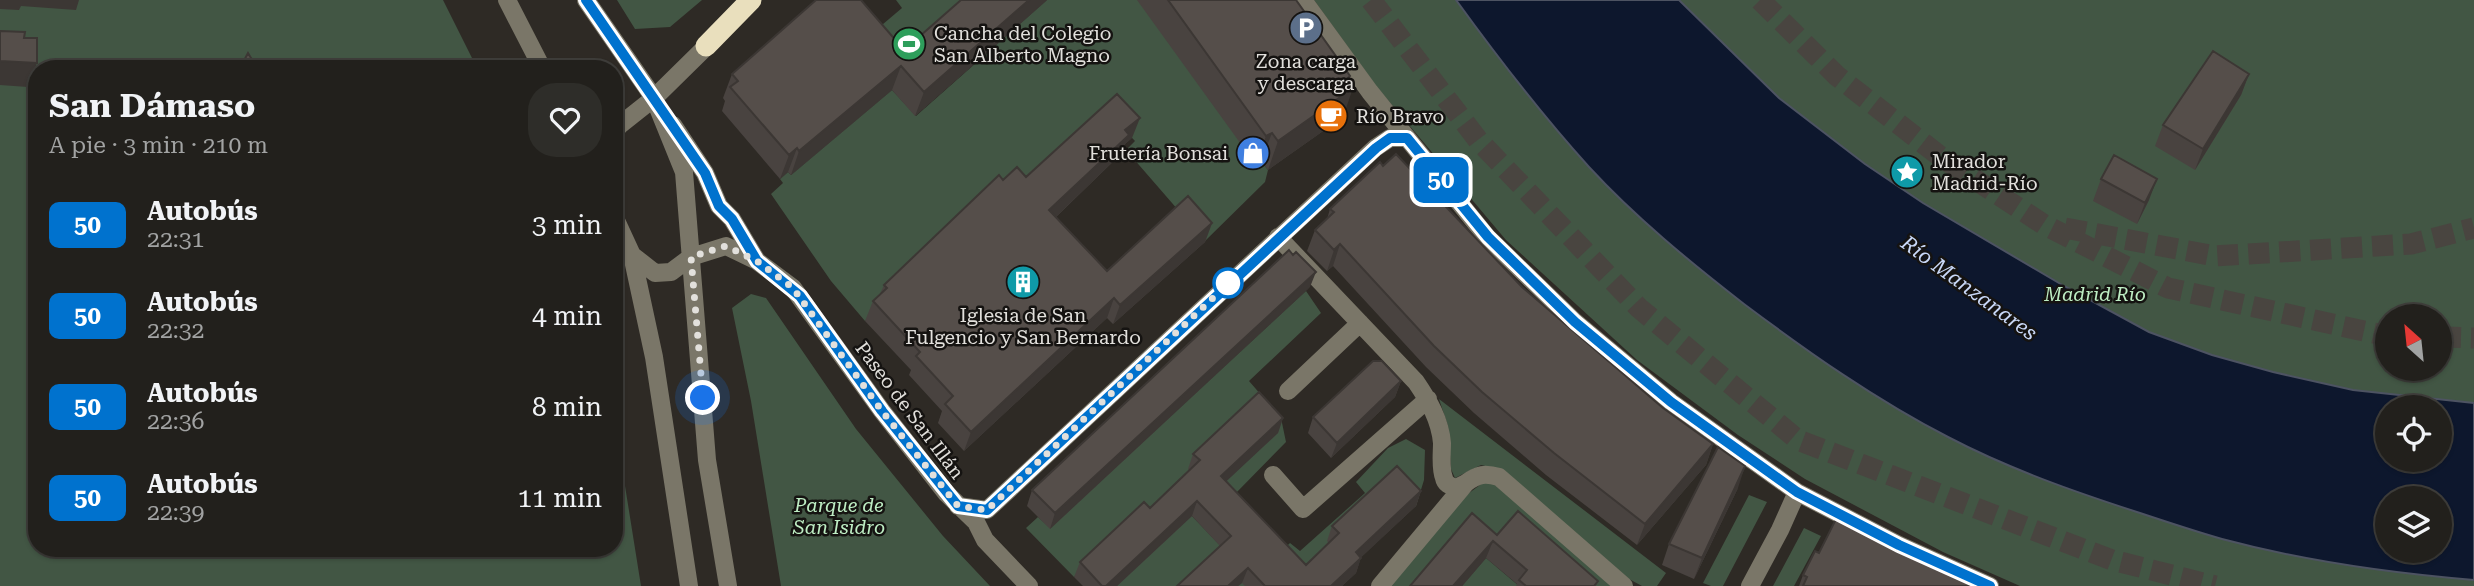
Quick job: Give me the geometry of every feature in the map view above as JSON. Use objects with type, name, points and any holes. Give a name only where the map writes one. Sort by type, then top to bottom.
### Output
[{"type":"highway","points":[[706,46],[751,0]]},
{"type":"street","points":[[508,0],[538,60]]},
{"type":"street","points":[[586,0],[654,98],[684,172],[707,460],[728,586]]},
{"type":"street","points":[[623,123],[654,98],[706,46],[759,0]]},
{"type":"street","points":[[1303,0],[1407,138],[1488,237],[1575,322],[1671,402],[1797,492],[1899,545],[1990,586]]},
{"type":"street","name":"Paseo de San Illán","points":[[654,98],[705,173],[719,206],[732,219],[757,261]]},
{"type":"street","points":[[985,540],[983,523],[987,510],[1376,148],[1390,138],[1407,138]]},
{"type":"street","points":[[623,236],[632,255],[654,357],[689,586]]},
{"type":"street","points":[[1278,237],[1303,260],[1416,382],[1428,399],[1438,421],[1444,478],[1449,486],[1456,488],[1487,473],[1499,477],[1624,586]]},
{"type":"street","name":"Paseo de San Illán","points":[[632,255],[655,273],[671,272],[691,257],[726,246],[757,261],[800,296],[882,411],[958,506],[976,522],[985,540],[1029,586]]},
{"type":"street","points":[[1288,391],[1360,323]]},
{"type":"street","points":[[1273,475],[1303,509],[1428,399]]},
{"type":"street","points":[[1380,586],[1466,483]]},
{"type":"street","points":[[1750,586],[1797,492]]},
{"type":"street","points":[[958,506],[987,510]]},
{"type":"green space","points":[[0,0],[443,0],[473,60],[28,60],[28,557],[623,557],[623,473],[641,586],[0,586]]},
{"type":"green space","points":[[617,0],[702,0],[670,27],[635,29]]},
{"type":"green space","name":"Cancha del Colegio San Alberto Magno","points":[[896,0],[980,0],[906,65],[876,30],[902,8]]},
{"type":"green space","points":[[1047,0],[1138,0],[1268,170],[1265,182],[1205,241],[1126,150],[1135,141],[1109,114],[865,321],[831,281],[771,194],[783,183],[780,179],[788,172],[791,175],[892,90],[916,116]]},
{"type":"green space","name":"Madrid Río","points":[[1314,0],[2474,0],[2474,586],[2020,586],[1943,552],[1805,479],[1738,435],[1637,360],[1506,240],[1376,86]]},
{"type":"green space","points":[[1306,291],[1321,313],[1249,381],[1281,418],[1286,442],[1236,493],[1188,470],[1212,494],[1191,515],[1252,579],[1290,543],[1300,551],[1365,493],[1356,482],[1388,448],[1406,439],[1425,450],[1424,480],[1416,506],[1334,549],[1294,586],[1117,586],[1138,517],[1074,577],[1026,528],[1038,517],[1050,528]]},
{"type":"green space","name":"Parque de San Isidro","points":[[751,294],[766,298],[856,429],[943,536],[990,586],[781,586],[751,401],[732,308]]},
{"type":"green space","points":[[1439,399],[1666,573],[1657,586],[1642,586],[1629,579],[1503,470],[1481,465],[1455,478],[1451,469],[1448,426]]},
{"type":"green space","points":[[1484,482],[1496,484],[1612,586],[1578,586],[1512,529],[1417,586],[1389,586],[1461,499]]},
{"type":"green space","points":[[1749,495],[1767,502],[1723,586],[1703,583]]},
{"type":"green space","points":[[1804,528],[1821,536],[1794,586],[1773,586]]},
{"type":"green space","points":[[1486,558],[1519,586],[1462,586]]},
{"type":"water","name":"Río Manzanares","points":[[1456,0],[1679,0],[1779,98],[1865,164],[1923,203],[2064,286],[2149,332],[2212,355],[2353,390],[2400,395],[2375,395],[2375,472],[2452,472],[2452,401],[2474,403],[2474,580],[2347,565],[2222,539],[2042,479],[1971,449],[1921,423],[1843,375],[1744,304],[1683,255],[1607,186],[1520,85]]},
{"type":"building","points":[[816,0],[861,0],[904,50],[961,0],[1029,0],[924,92],[901,66],[799,151],[797,148],[789,155],[730,87],[738,81],[732,74]]},
{"type":"building","points":[[1168,0],[1296,0],[1350,76],[1347,79],[1353,88],[1278,141],[1272,133],[1266,136]]},
{"type":"building","points":[[0,31],[25,32],[24,38],[37,38],[37,60],[28,60],[28,63],[0,61]]},
{"type":"building","points":[[2213,51],[2249,74],[2203,149],[2163,125]]},
{"type":"building","points":[[1117,94],[1140,118],[1125,130],[1129,135],[1049,210],[1107,271],[1188,196],[1212,223],[1120,305],[1114,298],[971,432],[945,404],[953,396],[916,356],[920,352],[873,301],[887,288],[884,285],[999,175],[1003,180],[1017,167],[1026,177]]},
{"type":"building","points":[[1396,154],[1522,287],[1663,408],[1713,444],[1645,524],[1482,392],[1434,346],[1340,244],[1334,250],[1315,230],[1334,212],[1330,209],[1380,162],[1383,166]]},
{"type":"building","points":[[2114,155],[2157,179],[2145,203],[2101,179]]},
{"type":"building","points":[[1289,250],[1293,255],[1296,252],[1316,272],[1055,513],[1032,490]]},
{"type":"building","points":[[1373,361],[1382,361],[1401,381],[1337,443],[1313,417]]},
{"type":"building","points":[[1259,392],[1283,418],[1221,476],[1306,565],[1339,533],[1332,526],[1397,466],[1421,491],[1356,552],[1361,558],[1331,586],[1265,586],[1248,568],[1228,586],[1177,586],[1231,536],[1197,501],[1106,586],[1102,586],[1080,562],[1144,502],[1150,508],[1200,460],[1193,454]]},
{"type":"building","points":[[1718,447],[1745,466],[1702,558],[1669,544]]},
{"type":"building","points":[[1518,511],[1598,581],[1594,586],[1526,586],[1519,580],[1527,570],[1493,541],[1453,586],[1410,586],[1472,513],[1497,535]]},
{"type":"building","points":[[1836,519],[1906,555],[1978,586],[1803,586],[1807,577],[1803,575],[1815,551],[1819,553]]},
{"type":"tunnel","points":[[1371,0],[1478,140],[1639,308],[1798,440],[2112,560],[2215,586]]},
{"type":"tunnel","points":[[1760,0],[1837,76],[1941,157],[2043,224],[2168,288],[2375,333]]},
{"type":"tunnel","points":[[2065,228],[2215,256],[2411,244],[2474,228]]},
{"type":"tunnel","points":[[2452,337],[2474,338]]},
{"type":"bus line","name":"50","points":[[586,0],[705,173],[719,206],[732,219],[757,261],[800,296],[882,411],[958,506],[987,510],[1376,148],[1390,138],[1407,138],[1488,237],[1575,322],[1671,402],[1797,492],[1899,545],[1990,586]]},
{"type":"place","name":"Zona carga y descarga","points":[[1306,28]]},
{"type":"place","name":"Cancha del Colegio San Alberto Magno","points":[[909,44]]},
{"type":"place","name":"Río Bravo","points":[[1331,116]]},
{"type":"place","name":"Frutería Bonsai","points":[[1253,153]]},
{"type":"place","name":"Mirador Madrid-Río","points":[[1907,172]]},
{"type":"place","name":"Iglesia de San Fulgencio y San Bernardo","points":[[1023,282]]},
{"type":"route","points":[[703,398],[691,257],[726,246],[757,261],[793,288],[882,411],[958,506],[987,510],[1230,282],[1228,283]]}]
